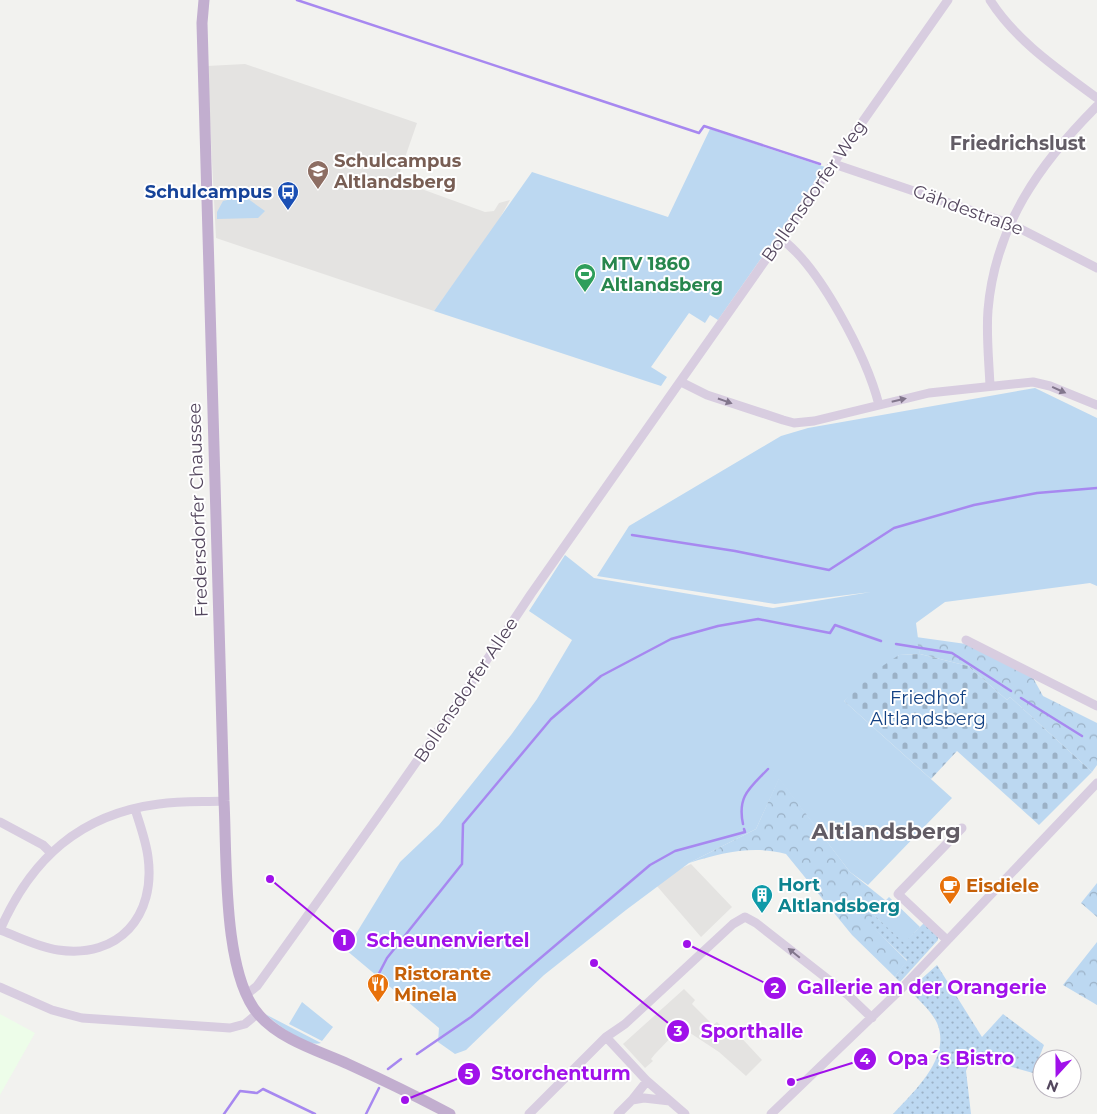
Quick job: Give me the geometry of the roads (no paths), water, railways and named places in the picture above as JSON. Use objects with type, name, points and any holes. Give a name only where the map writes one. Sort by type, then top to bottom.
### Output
[{"type":"main road","name":"Fredersdorfer Chaussee","points":[[204,0],[202,23],[224,801],[232,942],[247,994],[258,1014]]},
{"type":"main road","points":[[258,1014],[284,1034],[392,1084],[450,1114]]},
{"type":"street","name":"Bollensdorfer Weg","points":[[681,382],[948,0]]},
{"type":"street","points":[[990,0],[1008,25],[1032,47],[1097,98]]},
{"type":"street","points":[[990,386],[988,309],[996,268],[1011,224],[1024,195],[1042,167],[1066,137],[1097,106]]},
{"type":"street","name":"Gähdestraße","points":[[834,164],[1011,224],[1097,268]]},
{"type":"street","points":[[780,238],[795,250],[813,272],[841,317],[870,376],[879,405]]},
{"type":"street","points":[[681,382],[707,395],[794,423],[814,421],[936,392],[1040,383],[1097,405]]},
{"type":"street","name":"Bollensdorfer Allee","points":[[247,994],[257,986],[357,846],[481,669],[530,594],[681,382]]},
{"type":"street","points":[[966,640],[1097,706]]},
{"type":"street","points":[[771,1114],[904,986],[1097,783]]},
{"type":"street","points":[[135,809],[146,846],[149,881],[144,905],[137,919],[124,935],[104,947],[93,950],[67,951],[46,947],[0,930],[18,892],[50,852],[83,829],[135,809],[162,803],[224,801]]},
{"type":"street","points":[[0,822],[43,845],[50,852]]},
{"type":"street","points":[[947,940],[898,894],[962,828]]},
{"type":"street","points":[[528,1114],[606,1037],[625,1024],[733,924],[746,917],[757,923],[848,995],[872,1018]]},
{"type":"street","points":[[0,987],[52,1010],[82,1018],[230,1028],[245,1024],[258,1014]]},
{"type":"street","points":[[606,1037],[647,1081],[685,1114]]},
{"type":"street","points":[[618,1114],[647,1081]]},
{"type":"street","points":[[632,1100],[644,1098],[670,1101]]},
{"type":"waterway","points":[[297,0],[699,133],[704,126],[820,164]]},
{"type":"waterway","points":[[632,535],[735,551],[829,570],[894,528],[974,505],[1037,493],[1097,488]]},
{"type":"waterway","points":[[374,983],[387,958],[462,864],[463,824],[551,719],[601,676],[671,639],[718,626],[758,619],[830,633],[835,625],[881,641]]},
{"type":"waterway","points":[[896,644],[952,653],[1011,691]]},
{"type":"waterway","points":[[1021,698],[1082,736]]},
{"type":"waterway","points":[[743,824],[742,806],[746,793],[768,769]]},
{"type":"waterway","points":[[417,1054],[471,1017],[650,865],[675,851],[745,832],[744,829]]},
{"type":"waterway","points":[[388,1069],[401,1059]]},
{"type":"waterway","points":[[366,1114],[379,1088]]},
{"type":"waterway","points":[[224,1114],[240,1091],[257,1093],[263,1089],[315,1114]]},
{"type":"place","name":"Schulcampus Altlandsberg","points":[[318,190]]},
{"type":"place","name":"Schulcampus","points":[[288,211]]},
{"type":"place","name":"MTV 1860 Altlandsberg","points":[[585,293]]},
{"type":"place","name":"Scheunenviertel","points":[[270,879]]},
{"type":"place","name":"Eisdiele","points":[[950,905]]},
{"type":"place","name":"Hort Altlandsberg","points":[[762,914]]},
{"type":"place","name":"Gallerie an der Orangerie","points":[[687,944]]},
{"type":"place","name":"Sporthalle","points":[[594,963]]},
{"type":"place","name":"Ristorante Minela","points":[[378,1003]]},
{"type":"place","name":"Opa´s Bistro","points":[[791,1082]]},
{"type":"place","name":"Storchenturm","points":[[405,1100]]},
{"type":"district","name":"Friedrichslust","points":[[1018,143]]},
{"type":"district","name":"Altlandsberg","points":[[886,831]]},
{"type":"park label","name":"Friedhof Altlandsberg","points":[[928,708]]}]
